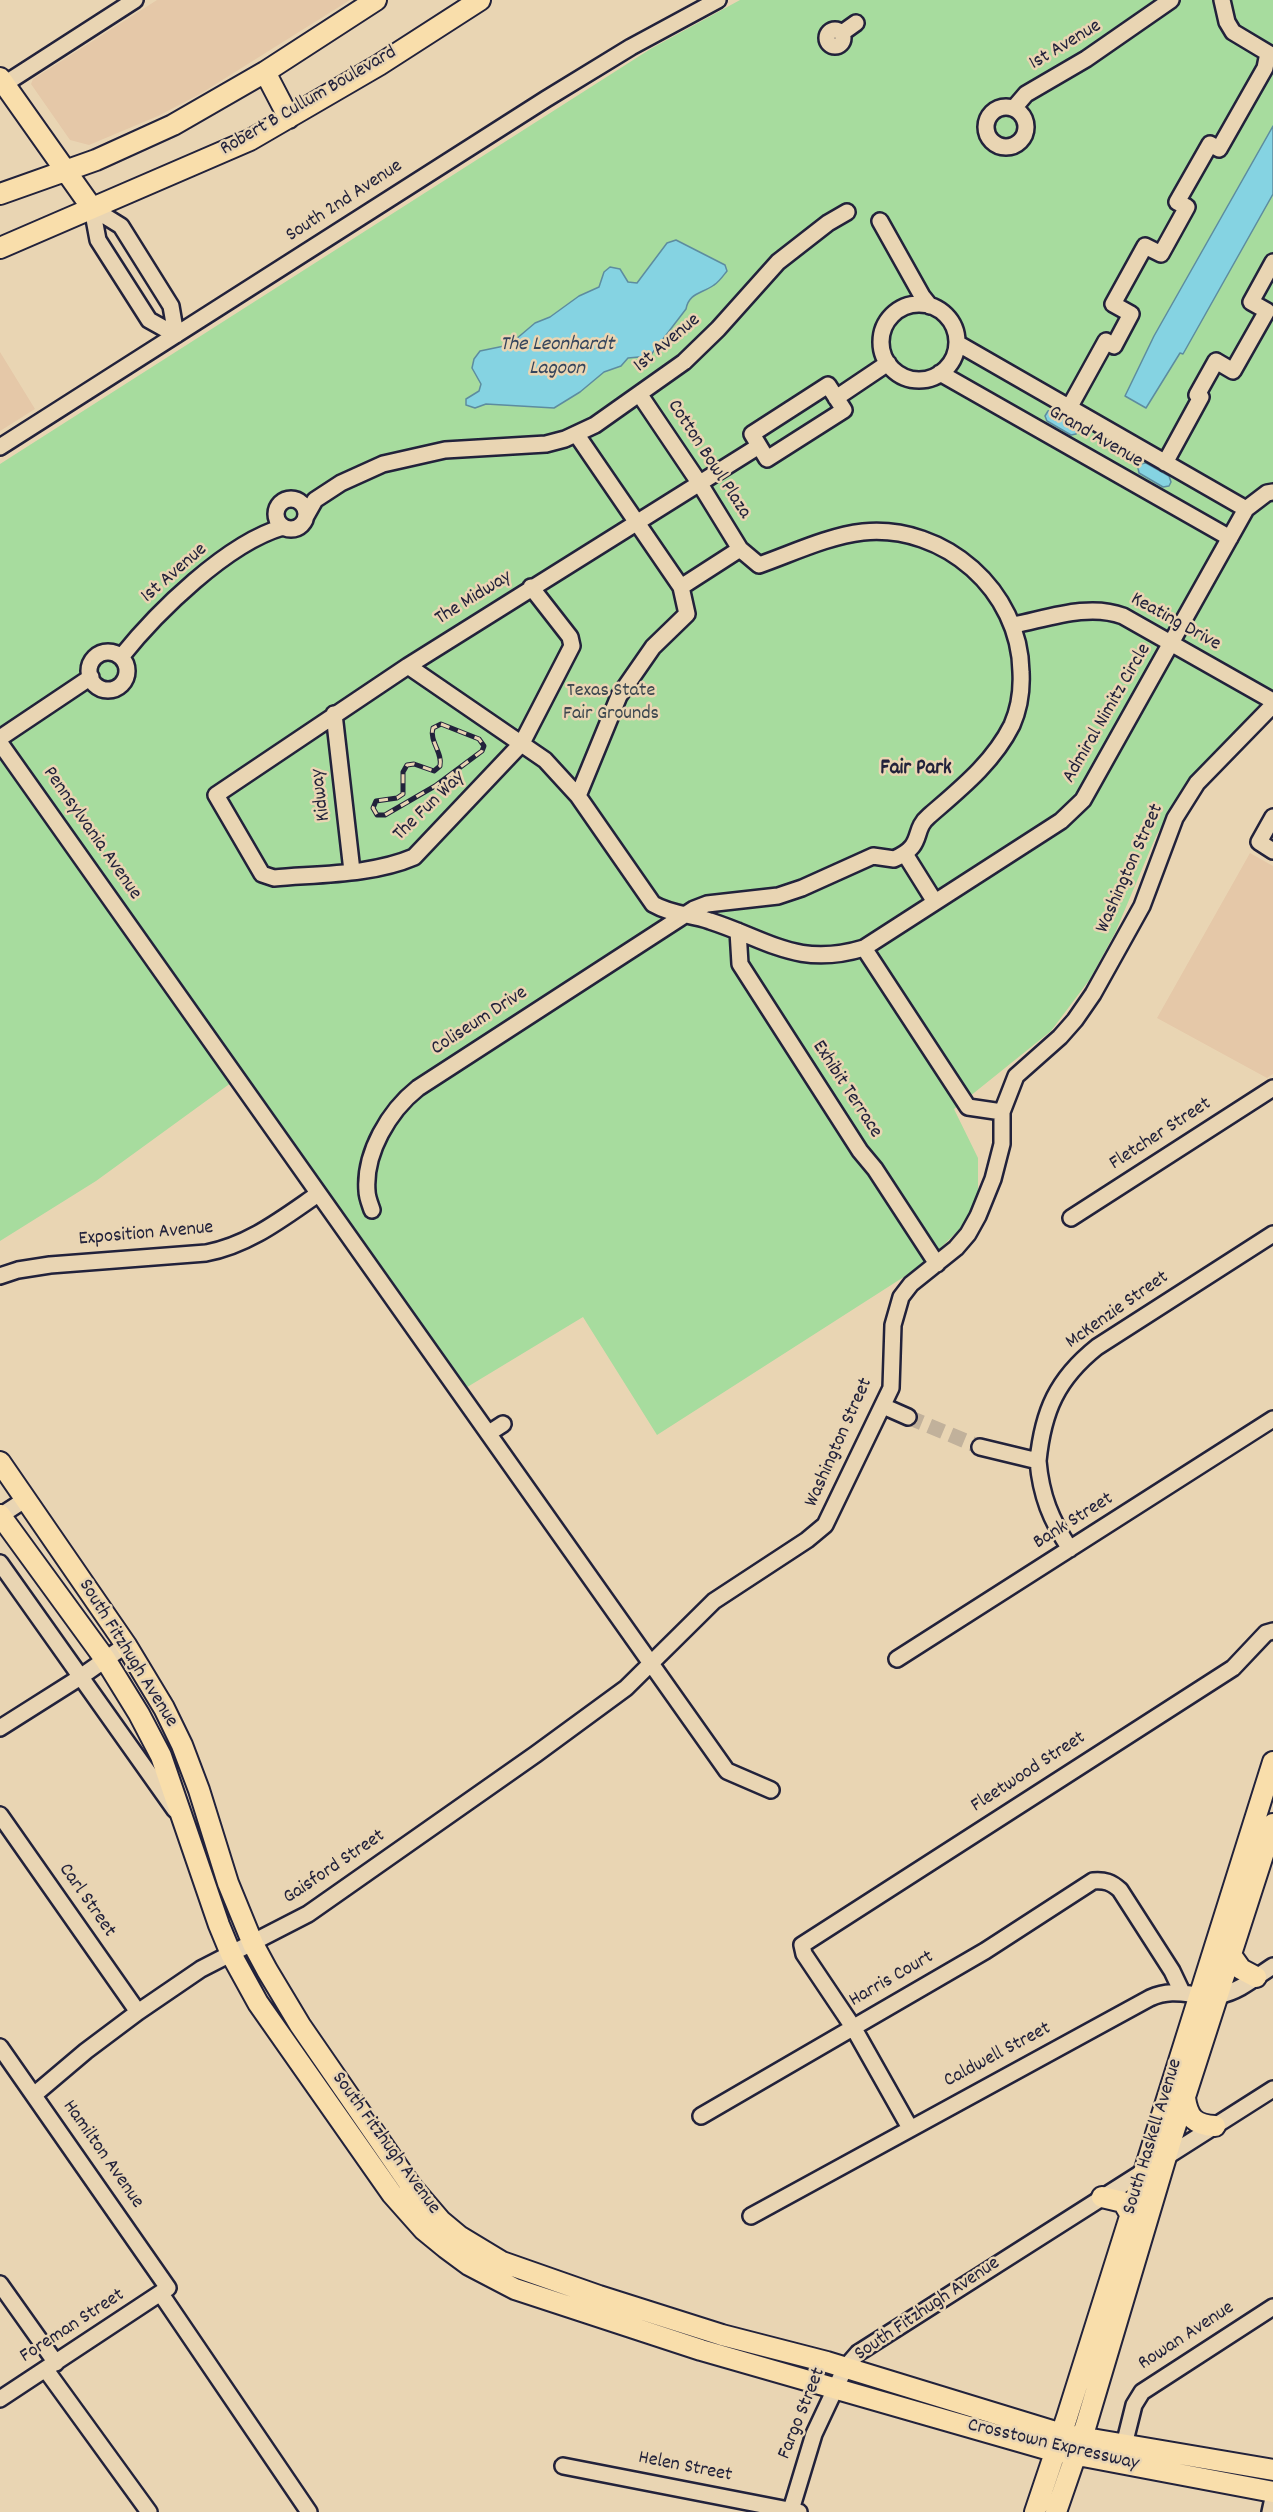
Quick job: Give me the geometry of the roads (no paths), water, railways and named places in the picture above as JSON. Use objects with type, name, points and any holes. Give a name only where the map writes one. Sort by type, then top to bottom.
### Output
[{"type":"main road","points":[[0,194],[96,160],[172,125],[265,72],[376,0]]},
{"type":"main road","name":"Robert B Cullum Boulevard","points":[[0,248],[226,151],[289,118],[379,65],[480,0]]},
{"type":"main road","points":[[265,72],[289,118]]},
{"type":"main road","points":[[2,83],[92,208]]},
{"type":"main road","name":"South Fitzhugh Avenue","points":[[0,1462],[126,1645],[164,1708],[200,1790],[228,1883],[253,1944],[300,2025],[411,2186],[441,2221],[518,2280],[599,2296],[722,2335],[845,2368]]},
{"type":"main road","name":"South Fitzhugh Avenue","points":[[0,1516],[105,1659],[139,1714],[161,1756],[208,1897],[231,1954],[258,2003],[407,2213],[424,2230],[461,2259],[518,2280],[592,2315],[701,2350],[836,2388]]},
{"type":"main road","name":"South Haskell Avenue","points":[[1056,2512],[1068,2444],[1130,2214],[1273,1762]]},
{"type":"main road","name":"South Haskell Avenue","points":[[1035,2512],[1068,2444],[1167,2155],[1185,2098],[1199,1994],[1231,1955],[1273,1824]]},
{"type":"main road","points":[[1231,1955],[1241,1969],[1256,1977]]},
{"type":"main road","points":[[1185,2098],[1192,2120],[1198,2124],[1215,2126]]},
{"type":"main road","points":[[1102,2197],[1123,2202],[1130,2214]]},
{"type":"main road","name":"Crosstown Expressway","points":[[845,2368],[1068,2444],[1124,2445],[1273,2469]]},
{"type":"main road","name":"Crosstown Expressway","points":[[836,2388],[1273,2492]]},
{"type":"street","points":[[2,83],[135,0]]},
{"type":"street","name":"South 2nd Avenue","points":[[0,447],[631,47],[718,0]]},
{"type":"street","name":"1st Avenue","points":[[1014,108],[1026,94],[1086,59],[1171,0]]},
{"type":"street","points":[[1069,408],[1106,342],[1114,346],[1131,314],[1113,304],[1145,246],[1161,254],[1187,207],[1178,202],[1210,144],[1220,149],[1265,68],[1270,54],[1233,32],[1227,22],[1222,0]]},
{"type":"street","points":[[842,33],[856,23]]},
{"type":"street","points":[[92,208],[121,226],[171,306],[176,335]]},
{"type":"street","points":[[92,208],[98,240],[150,320],[176,335]]},
{"type":"street","name":"1st Avenue","points":[[297,500],[315,500],[371,469],[410,456],[461,448],[526,447],[555,442],[589,428],[640,395],[701,346],[778,262],[819,229],[847,212]]},
{"type":"street","points":[[880,221],[922,297],[930,306],[949,318],[955,331],[957,343],[952,360],[940,374],[929,378],[911,379],[898,373],[888,363],[882,347],[883,330],[898,310],[914,304],[930,306]]},
{"type":"street","points":[[1165,463],[1201,397],[1197,395],[1216,361],[1233,371],[1267,311],[1251,302],[1273,262]]},
{"type":"street","name":"Grand Avenue","points":[[957,343],[1246,510]]},
{"type":"street","points":[[836,398],[888,363]]},
{"type":"street","name":"Grand Avenue","points":[[940,374],[1230,538]]},
{"type":"street","points":[[828,385],[836,398],[844,410],[767,459],[752,434],[828,385]]},
{"type":"street","name":"Cotton Bowl Plaza","points":[[640,395],[700,484],[740,549]]},
{"type":"street","points":[[578,796],[619,696],[653,647],[687,614],[681,587],[635,524],[579,438]]},
{"type":"street","name":"The Midway","points":[[216,795],[408,666],[759,446]]},
{"type":"street","name":"Admiral Nimitz Circle","points":[[864,948],[1061,820],[1083,800],[1246,510],[1267,493],[1273,492]]},
{"type":"street","points":[[306,516],[304,506],[297,500],[283,501],[279,520],[287,529],[298,528],[305,521],[315,500]]},
{"type":"street","name":"1st Avenue","points":[[121,657],[160,613],[201,577],[279,520]]},
{"type":"street","points":[[681,587],[740,549],[759,565],[825,541],[851,534],[878,532],[911,536],[943,549],[976,572],[995,591],[1014,625],[1021,665],[1022,687],[1012,724],[993,755],[978,773],[924,820],[914,847],[904,854],[935,902]]},
{"type":"street","name":"The Fun Way","points":[[216,795],[262,874],[267,878],[352,871],[400,862],[414,856],[522,743],[572,646],[570,637],[531,587]]},
{"type":"street","name":"Keating Drive","points":[[1014,625],[1090,610],[1110,611],[1123,616],[1273,703]]},
{"type":"street","points":[[110,652],[121,657],[127,667],[127,674],[121,685],[110,690],[98,687],[91,678],[90,665],[98,655],[110,652]]},
{"type":"street","points":[[408,666],[545,760],[578,796],[653,904],[666,912],[705,919],[776,948],[792,952],[828,955],[864,948],[968,1107],[1002,1112]]},
{"type":"street","points":[[0,738],[91,678]]},
{"type":"street","name":"Washington Street","points":[[651,1663],[714,1601],[807,1540],[825,1525],[891,1388],[893,1325],[902,1296],[911,1284],[963,1240],[978,1216],[993,1179],[1002,1144],[1002,1112],[1016,1076],[1060,1037],[1075,1020],[1113,961],[1142,906],[1168,834],[1186,799],[1217,761],[1273,703]]},
{"type":"street","name":"Kidway","points":[[334,714],[352,871]]},
{"type":"street","name":"Pennsylvania Avenue","points":[[0,743],[727,1771],[771,1790]]},
{"type":"street","points":[[1273,817],[1259,842],[1273,851]]},
{"type":"street","name":"Coliseum Drive","points":[[372,1210],[367,1191],[372,1158],[387,1123],[405,1098],[681,915],[707,904],[778,896],[802,888],[873,856],[894,859],[904,854]]},
{"type":"street","name":"Exhibit Terrace","points":[[738,931],[740,964],[860,1151],[875,1169],[937,1264]]},
{"type":"street","name":"Fletcher Street","points":[[1071,1218],[1273,1088]]},
{"type":"street","name":"Exposition Avenue","points":[[0,1276],[18,1270],[50,1265],[206,1253],[230,1248],[268,1228],[318,1194]]},
{"type":"street","name":"McKenzie Street","points":[[1070,1549],[1046,1507],[1038,1461],[1045,1419],[1057,1392],[1074,1367],[1097,1347],[1273,1234]]},
{"type":"street","points":[[883,1406],[908,1417]]},
{"type":"street","name":"Bank Street","points":[[897,1659],[1273,1419]]},
{"type":"street","points":[[489,1433],[504,1424]]},
{"type":"street","points":[[980,1448],[1038,1461]]},
{"type":"street","points":[[0,1516],[26,1499]]},
{"type":"street","name":"South Fitzhugh Avenue","points":[[0,1563],[79,1678],[182,1820]]},
{"type":"street","name":"Fleetwood Street","points":[[853,2027],[804,1954],[802,1946],[818,1933],[1233,1668],[1266,1634],[1273,1630]]},
{"type":"street","points":[[0,1728],[126,1645]]},
{"type":"street","name":"Gaisford Street","points":[[34,2095],[86,2050],[201,1969],[308,1914],[527,1761],[626,1688],[651,1663]]},
{"type":"street","name":"Carl Street","points":[[0,1815],[138,2012]]},
{"type":"street","name":"Harris Court","points":[[701,2116],[985,1951],[1094,1881],[1103,1880],[1112,1883],[1120,1890],[1172,1971],[1199,1994]]},
{"type":"street","name":"Caldwell Street","points":[[751,2216],[1150,1998],[1169,1992],[1199,1994],[1231,1992],[1273,1966]]},
{"type":"street","points":[[853,2027],[910,2128]]},
{"type":"street","name":"Hamilton Avenue","points":[[0,2047],[165,2291],[309,2512]]},
{"type":"street","name":"South Fitzhugh Avenue","points":[[845,2368],[858,2353],[1143,2170],[1273,2090]]},
{"type":"street","points":[[0,2283],[51,2367],[149,2512]]},
{"type":"street","name":"Foreman Street","points":[[0,2399],[165,2291]]},
{"type":"street","name":"Rowan Avenue","points":[[1124,2445],[1134,2405],[1142,2392],[1273,2307]]},
{"type":"street","name":"Fargo Street","points":[[795,2511],[814,2434],[845,2368]]},
{"type":"street","name":"Helen Street","points":[[563,2466],[795,2511]]},
{"type":"street","points":[[1270,2512],[1273,2498]]},
{"type":"water","points":[[1273,126],[1273,194],[1183,354],[1180,353],[1146,408],[1125,396],[1154,336]]},
{"type":"water","name":"The Leonhardt Lagoon","points":[[676,240],[725,265],[727,271],[716,284],[696,294],[690,300],[686,309],[650,356],[628,358],[621,366],[604,372],[580,392],[554,408],[486,404],[475,408],[466,405],[466,399],[479,391],[481,384],[472,368],[474,359],[480,351],[509,345],[535,323],[550,317],[579,296],[599,287],[604,272],[610,267],[620,269],[628,282],[637,283],[667,243]]},
{"type":"water","points":[[1054,410],[1077,424],[1079,429],[1076,434],[1071,435],[1047,421],[1045,416],[1048,411]]},
{"type":"water","points":[[1146,463],[1169,476],[1171,482],[1169,486],[1163,487],[1139,473],[1140,464]]},
{"type":"tunnel","points":[[908,1417],[980,1447]]},
{"type":"railway","points":[[441,724],[479,739],[484,746],[482,751],[435,786],[385,815],[377,815],[373,808],[376,801],[397,798],[403,794],[403,772],[407,765],[414,764],[434,771],[440,766],[440,756],[432,733],[433,728],[441,724]]},
{"type":"district","name":"Fair Park","points":[[916,770]]},
{"type":"park label","name":"Texas State Fair Grounds","points":[[611,704]]}]
